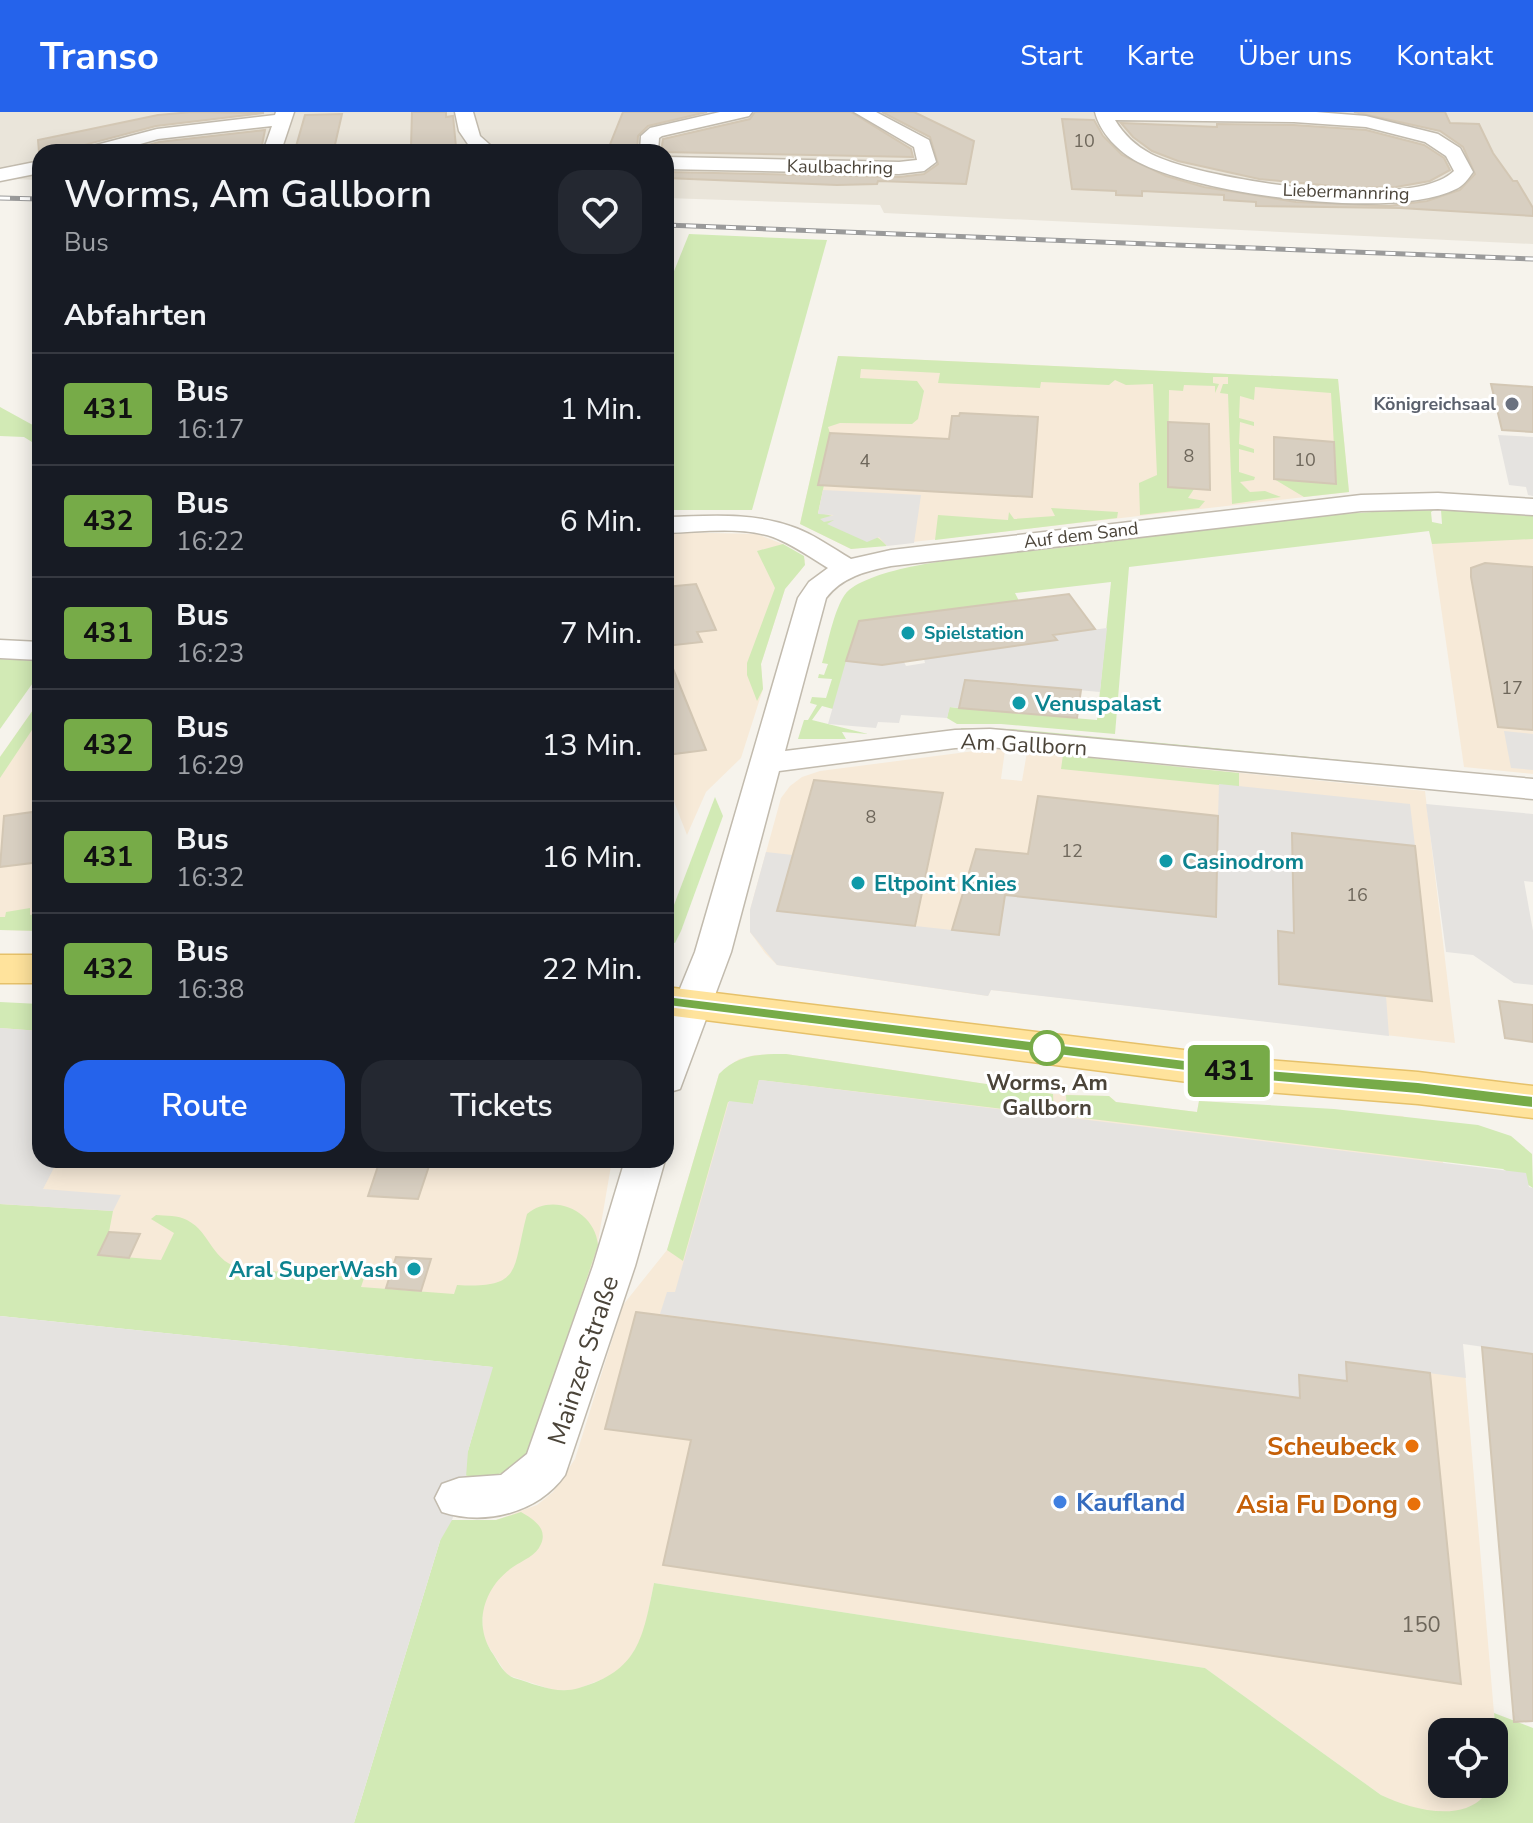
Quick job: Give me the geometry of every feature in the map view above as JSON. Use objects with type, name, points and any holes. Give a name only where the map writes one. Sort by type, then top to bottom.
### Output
[{"type":"main road","points":[[0,969],[32,969]]},
{"type":"main road","points":[[680,1003],[1266,1076],[1418,1088],[1533,1102]]},
{"type":"street","points":[[464,112],[471,137],[476,144]]},
{"type":"street","points":[[650,144],[650,136],[662,130],[743,112]]},
{"type":"street","name":"Kaulbachring","points":[[674,163],[899,168],[917,167],[927,162],[923,144],[863,112]]},
{"type":"street","name":"Liebermannring","points":[[1104,113],[1389,117],[1447,146],[1462,163],[1462,178],[1449,188],[1408,195],[1305,193],[1234,184],[1200,177],[1147,158],[1120,141],[1104,113]]},
{"type":"street","points":[[120,144],[157,134],[284,115],[275,144]]},
{"type":"street","points":[[0,159],[32,167]]},
{"type":"street","points":[[0,175],[32,168]]},
{"type":"street","name":"Auf dem Sand","points":[[768,763],[812,598],[825,581],[847,568],[891,558],[1361,503],[1438,501],[1533,507]]},
{"type":"street","points":[[674,525],[734,525],[771,529],[789,535],[847,568]]},
{"type":"street","points":[[0,649],[32,651]]},
{"type":"street","name":"Am Gallborn","points":[[768,763],[955,739],[990,738],[1533,789]]},
{"type":"street","points":[[674,1053],[680,1003],[713,952],[768,763]]},
{"type":"street","name":"Mainzer Straße","points":[[459,1498],[485,1499],[509,1494],[533,1480],[548,1462],[614,1266],[643,1168]]},
{"type":"shaded area","points":[[0,112],[1533,112],[1533,244],[884,213],[880,205],[674,198],[674,144],[32,144],[32,180],[0,175]]},
{"type":"shaded area","points":[[838,356],[1338,379],[1349,492],[851,549],[800,524]]},
{"type":"shaded area","points":[[1498,435],[1533,437],[1533,496],[1528,495],[1526,487],[1509,485]]},
{"type":"shaded area","points":[[823,490],[921,495],[914,543],[887,546],[879,537],[867,542],[827,524],[834,520],[824,522],[820,519],[834,515],[818,514]]},
{"type":"shaded area","points":[[1533,521],[1533,774],[1464,767],[1430,531]]},
{"type":"shaded area","points":[[674,532],[757,534],[783,544],[805,560],[785,589],[761,664],[763,689],[741,758],[706,792],[687,835],[674,802]]},
{"type":"shaded area","points":[[1107,628],[1100,692],[966,680],[959,708],[950,707],[947,718],[901,715],[899,723],[878,722],[876,728],[828,724],[846,661],[884,665],[904,662],[906,666],[925,663],[924,659],[984,651],[980,645],[1031,638],[1036,643],[1056,640],[1053,635]]},
{"type":"shaded area","points":[[32,711],[32,931],[0,930],[0,757]]},
{"type":"shaded area","points":[[1504,731],[1533,734],[1533,770],[1511,768]]},
{"type":"shaded area","points":[[990,749],[1005,750],[1001,779],[1022,781],[1027,752],[1425,791],[1455,1043],[991,990],[988,996],[777,965],[765,953],[750,932],[750,910],[781,798],[790,786],[802,777],[820,771]]},
{"type":"shaded area","points":[[1219,784],[1410,804],[1415,846],[1293,834],[1295,933],[1279,931],[1386,996],[1389,1036],[991,990],[988,996],[777,965],[750,932],[750,910],[766,852],[793,855],[778,911],[998,935],[1005,895],[1215,917]]},
{"type":"shaded area","points":[[1426,804],[1533,814],[1533,882],[1524,881],[1533,931],[1533,985],[1514,983],[1473,955],[1446,952]]},
{"type":"shaded area","points":[[0,1013],[32,1015],[32,1168],[611,1168],[595,1259],[562,1360],[0,1302]]},
{"type":"shaded area","points":[[0,1028],[32,1030],[32,1168],[54,1168],[43,1189],[121,1195],[113,1211],[0,1204]]},
{"type":"shaded area","points":[[786,1054],[1053,1094],[1109,1096],[1116,1102],[1197,1112],[1199,1101],[1403,1116],[1443,1162],[1463,1349],[1494,1718],[1428,1718],[1428,1798],[1482,1798],[1478,1804],[1452,1815],[1411,1810],[1381,1795],[1205,1668],[654,1583],[643,1637],[625,1665],[608,1677],[575,1690],[556,1691],[507,1675],[483,1638],[482,1607],[496,1520],[537,1505],[553,1492],[575,1459],[623,1305],[667,1250],[719,1074],[739,1059]]},
{"type":"shaded area","points":[[759,1080],[1526,1173],[1529,1187],[1533,1188],[1533,1354],[1463,1344],[1466,1378],[1347,1362],[1347,1381],[1300,1398],[660,1314],[667,1292],[675,1292],[729,1101],[753,1104]]},
{"type":"shaded area","points":[[0,1316],[493,1367],[468,1451],[466,1477],[452,1520],[440,1541],[354,1823],[0,1823]]},
{"type":"green space","points":[[689,234],[827,240],[752,510],[674,510],[674,271]]},
{"type":"green space","points":[[838,356],[1338,379],[1349,492],[1304,497],[1274,479],[1336,483],[1331,393],[1255,387],[1254,400],[1240,396],[1239,418],[1254,422],[1254,426],[1240,422],[1239,444],[1254,449],[1254,453],[1239,449],[1239,472],[1255,477],[1254,480],[1240,482],[1250,492],[1265,491],[1281,497],[1232,504],[1228,394],[1220,393],[1223,384],[1228,384],[1228,377],[1213,377],[1213,383],[1219,384],[1215,393],[1215,386],[1184,385],[1183,391],[1169,390],[1168,487],[1194,489],[1188,498],[1205,501],[1199,508],[1140,515],[1139,483],[1157,475],[1153,384],[1126,385],[1115,380],[1109,385],[1041,382],[1040,388],[938,383],[940,373],[861,369],[860,378],[917,381],[924,391],[918,419],[912,424],[840,423],[828,427],[830,433],[819,485],[824,485],[818,513],[855,524],[887,546],[851,549],[800,524]]},
{"type":"green space","points":[[0,407],[32,425],[32,442],[24,437],[0,436]]},
{"type":"green space","points":[[1051,508],[1118,512],[1117,518],[935,540],[938,515],[1008,520],[1009,512],[1014,519],[1055,516]]},
{"type":"green space","points":[[1434,510],[1431,512],[1432,522],[1442,524],[1441,510],[1533,516],[1533,539],[1432,544],[1429,531],[1129,567],[1115,734],[1001,724],[957,724],[947,718],[949,707],[1097,720],[1111,582],[1015,593],[1019,601],[859,621],[833,709],[822,706],[812,720],[868,734],[842,732],[846,739],[798,739],[804,720],[808,720],[817,705],[810,703],[812,697],[826,698],[832,679],[818,678],[819,674],[824,675],[828,664],[822,663],[840,604],[849,590],[867,580],[921,565],[985,556],[1296,518]]},
{"type":"green space","points":[[783,544],[804,556],[805,565],[785,589],[761,664],[763,689],[757,701],[747,675],[747,663],[775,588],[757,551]]},
{"type":"green space","points":[[0,659],[32,661],[32,684],[0,729]]},
{"type":"green space","points":[[32,711],[32,730],[0,778],[0,757]]},
{"type":"green space","points":[[961,728],[1013,729],[1467,772],[1467,776],[962,732]]},
{"type":"green space","points":[[1063,755],[1239,773],[1239,787],[1061,769]]},
{"type":"green space","points":[[715,797],[723,816],[675,943],[674,905]]},
{"type":"green space","points":[[30,908],[32,931],[0,930],[0,917],[5,917],[6,912]]},
{"type":"green space","points":[[0,1002],[32,1004],[32,1030],[0,1028]]},
{"type":"green space","points":[[786,1054],[1053,1094],[1054,1115],[759,1080],[753,1104],[728,1102],[683,1261],[667,1250],[719,1074],[742,1059]]},
{"type":"green space","points":[[1066,1095],[1109,1096],[1116,1102],[1197,1112],[1199,1101],[1334,1109],[1478,1125],[1511,1136],[1532,1154],[1533,1188],[1503,1169],[1067,1116]]},
{"type":"green space","points":[[0,1204],[113,1211],[109,1232],[99,1255],[161,1260],[174,1233],[151,1219],[156,1215],[172,1216],[183,1218],[195,1226],[218,1254],[233,1266],[364,1278],[361,1287],[454,1294],[457,1285],[494,1283],[511,1272],[527,1214],[537,1208],[560,1205],[581,1214],[595,1233],[598,1245],[526,1460],[501,1473],[476,1477],[457,1473],[468,1451],[492,1367],[0,1316]]},
{"type":"green space","points":[[521,1512],[534,1521],[543,1533],[541,1544],[533,1555],[513,1567],[495,1584],[483,1617],[486,1640],[501,1667],[514,1678],[538,1686],[579,1688],[599,1681],[626,1662],[641,1635],[654,1583],[1205,1668],[1381,1795],[1420,1809],[1449,1811],[1462,1809],[1482,1798],[1508,1798],[1508,1718],[1533,1728],[1533,1823],[354,1823],[440,1541],[443,1520],[496,1520]]},
{"type":"building","points":[[412,112],[446,112],[446,117],[453,116],[456,144],[411,144]]},
{"type":"building","points":[[623,112],[707,112],[648,126],[638,136],[638,144],[610,144]]},
{"type":"building","points":[[755,112],[851,112],[911,149],[913,157],[674,152],[674,144],[662,144],[663,139],[750,119]]},
{"type":"building","points":[[882,112],[914,112],[974,141],[966,184],[878,181],[877,184],[837,185],[674,178],[674,172],[899,177],[924,174],[938,164],[930,137]]},
{"type":"building","points":[[1354,112],[1445,112],[1450,123],[1479,124],[1493,153],[1513,181],[1517,181],[1533,208],[1533,216],[1400,208],[1256,206],[1256,202],[1224,200],[1224,195],[1142,191],[1142,196],[1116,195],[1116,191],[1072,189],[1062,119],[1094,120],[1103,136],[1122,155],[1166,176],[1204,187],[1296,202],[1389,206],[1427,201],[1460,190],[1475,174],[1463,147],[1440,131]]},
{"type":"building","points":[[264,113],[156,126],[88,144],[38,144],[38,140],[158,115]]},
{"type":"building","points":[[342,114],[335,144],[297,144],[305,115]]},
{"type":"building","points":[[1121,123],[1217,127],[1217,124],[1294,125],[1366,130],[1424,145],[1444,158],[1450,170],[1430,181],[1396,187],[1353,188],[1259,179],[1178,161],[1152,151]]},
{"type":"building","points":[[265,130],[262,144],[152,144]]},
{"type":"building","name":"Königreichsaal","points":[[1491,384],[1533,387],[1533,432],[1502,430]]},
{"type":"building","points":[[960,413],[1038,417],[1032,497],[818,485],[830,433],[949,439],[952,416],[959,416]]},
{"type":"building","points":[[1168,422],[1209,424],[1210,490],[1168,487]]},
{"type":"building","points":[[1274,437],[1334,442],[1336,484],[1274,479]]},
{"type":"building","points":[[1485,563],[1533,567],[1533,730],[1498,727],[1471,577],[1471,568]]},
{"type":"building","points":[[696,584],[716,630],[697,632],[702,642],[674,645],[674,586]]},
{"type":"building","points":[[1069,594],[1095,629],[1053,635],[1057,640],[882,665],[846,661],[859,621]]},
{"type":"building","points":[[674,671],[706,750],[674,754]]},
{"type":"building","name":"Venuspalast","points":[[965,680],[1081,690],[1077,718],[959,708]]},
{"type":"building","points":[[814,780],[943,793],[915,926],[777,911]]},
{"type":"building","points":[[1038,796],[1218,816],[1216,917],[1005,895],[999,935],[952,930],[976,849],[1028,854]]},
{"type":"building","points":[[32,812],[32,863],[0,867],[4,816]]},
{"type":"building","points":[[1292,833],[1415,846],[1432,1001],[1279,984],[1278,931],[1294,933]]},
{"type":"building","points":[[1499,1001],[1533,1005],[1533,1042],[1505,1038]]},
{"type":"building","points":[[377,1168],[428,1168],[418,1199],[368,1196]]},
{"type":"building","points":[[109,1232],[140,1234],[129,1258],[98,1255]]},
{"type":"building","points":[[396,1257],[431,1259],[421,1291],[386,1288]]},
{"type":"building","name":"Kaufland","points":[[636,1312],[1300,1398],[1299,1375],[1347,1381],[1346,1362],[1430,1373],[1461,1684],[663,1565],[691,1440],[605,1429]]},
{"type":"building","points":[[1482,1347],[1533,1354],[1533,1721],[1514,1722]]},
{"type":"railway","points":[[0,198],[32,199]]},
{"type":"railway","points":[[674,225],[1533,259]]},
{"type":"bus line","name":"431","points":[[674,1002],[1266,1076],[1418,1088],[1533,1102]]},
{"type":"place","name":"Königreichsaal","points":[[1512,404]]},
{"type":"place","name":"Spielstation","points":[[908,633]]},
{"type":"place","name":"Venuspalast","points":[[1019,703]]},
{"type":"place","name":"Casinodrom","points":[[1166,861]]},
{"type":"place","name":"Eltpoint Knies","points":[[858,883]]},
{"type":"place","name":"Worms, Am Gallborn","points":[[1047,1048]]},
{"type":"place","name":"Aral SuperWash","points":[[414,1269]]},
{"type":"place","name":"Scheubeck","points":[[1412,1446]]},
{"type":"place","name":"Kaufland","points":[[1060,1502]]},
{"type":"place","name":"Asia Fu Dong","points":[[1414,1504]]}]
